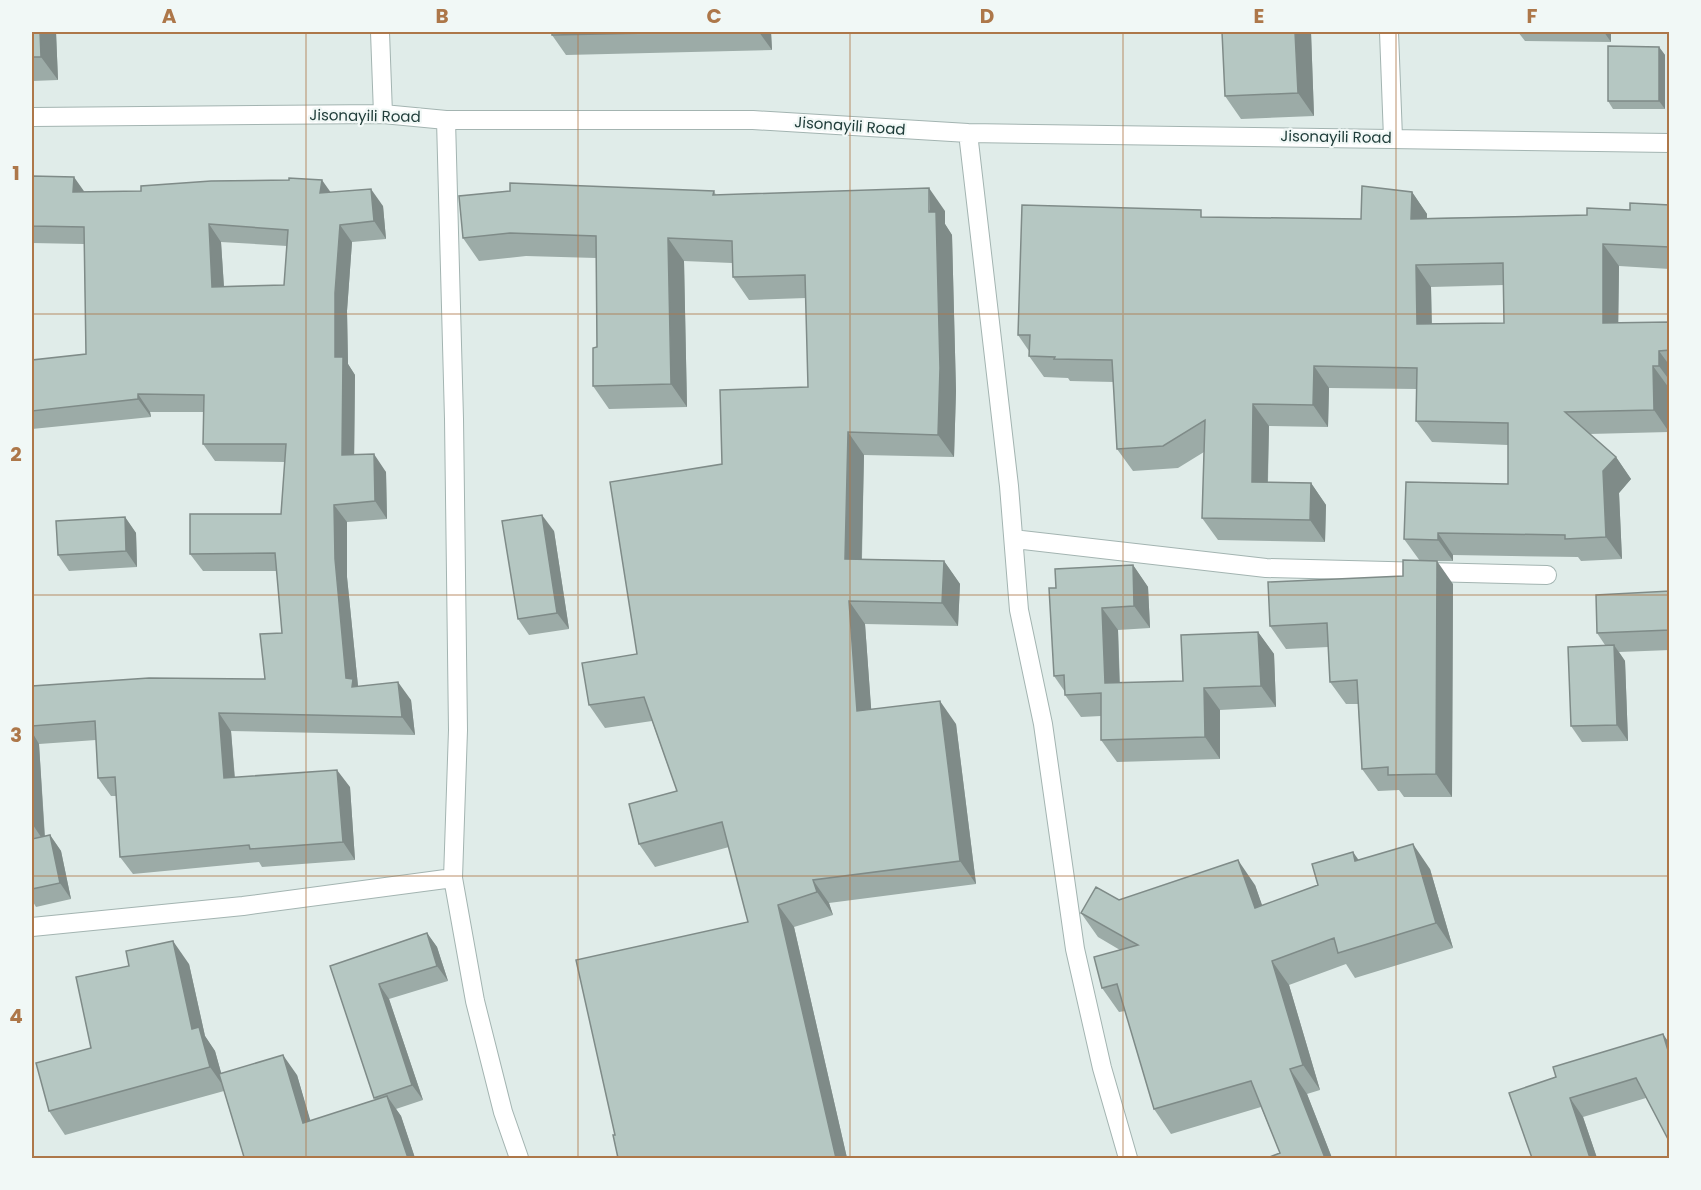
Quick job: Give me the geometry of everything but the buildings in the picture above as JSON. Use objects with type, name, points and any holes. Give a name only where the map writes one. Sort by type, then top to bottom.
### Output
[{"type":"street","points":[[380,32],[383,114]]},
{"type":"street","points":[[1389,32],[1393,138]]},
{"type":"street","name":"Jisonayili Road","points":[[32,117],[383,114],[446,120],[753,120],[968,133],[1670,143]]},
{"type":"street","points":[[446,120],[454,420],[458,730],[453,878],[475,1001],[503,1112],[519,1158]]},
{"type":"street","points":[[968,133],[1014,540],[1019,610],[1043,724],[1075,949],[1102,1068],[1128,1158]]},
{"type":"street","points":[[1014,540],[1266,568],[1547,575]]},
{"type":"street","points":[[32,927],[243,906],[453,878]]}]
